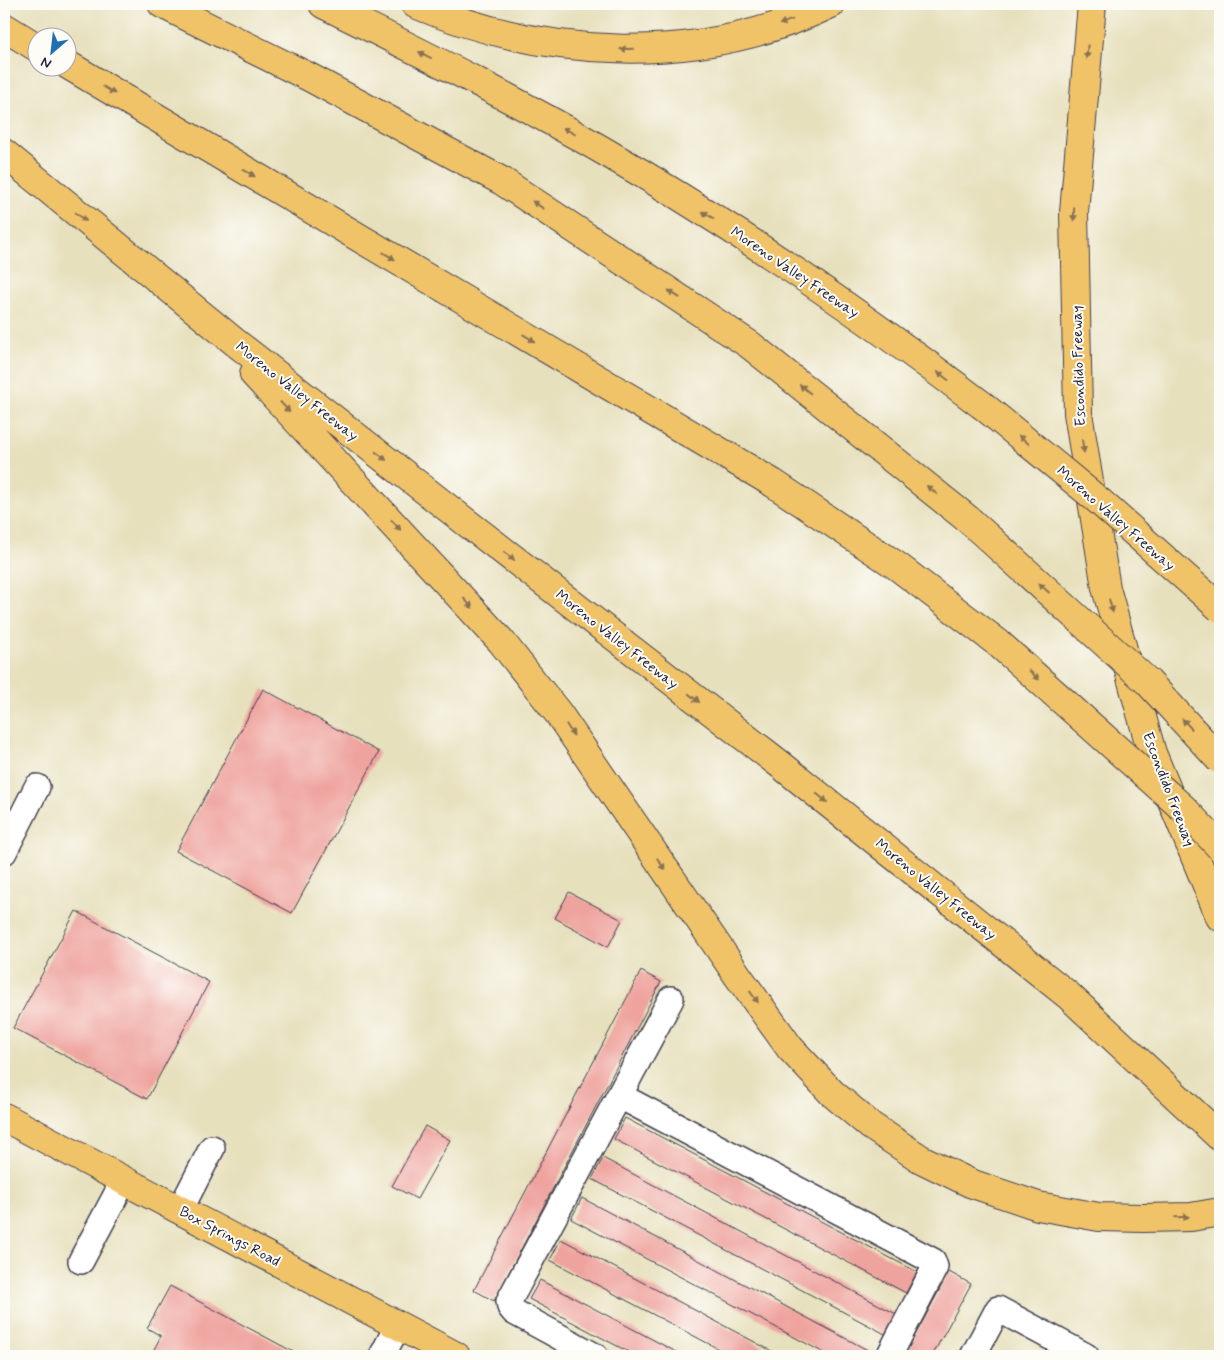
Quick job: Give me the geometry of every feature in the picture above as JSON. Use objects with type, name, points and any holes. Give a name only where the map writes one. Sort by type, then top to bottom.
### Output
[{"type":"main road","points":[[162,4],[309,77],[502,181],[750,345],[970,521],[1148,682],[1220,760]]},
{"type":"main road","name":"Moreno Valley Freeway","points":[[323,4],[456,70],[602,149],[756,244],[904,346],[982,405],[1099,500],[1220,608]]},
{"type":"main road","points":[[415,4],[431,11],[501,33],[553,44],[603,50],[673,48],[752,34],[831,4]]},
{"type":"main road","name":"Escondido Freeway","points":[[1092,4],[1074,212],[1078,413],[1106,588],[1152,753],[1220,917]]},
{"type":"main road","points":[[4,27],[28,42]]},
{"type":"main road","points":[[78,71],[773,483],[897,566],[998,643],[1184,809],[1220,847]]},
{"type":"main road","name":"Moreno Valley Freeway","points":[[4,153],[191,307],[471,526],[782,765],[1069,996],[1220,1137]]},
{"type":"main road","points":[[191,307],[501,641],[558,712],[790,1048],[832,1093],[871,1126],[913,1153],[970,1183],[1038,1206],[1099,1217],[1190,1217],[1220,1212]]},
{"type":"main road","name":"Box Springs Road","points":[[4,1117],[456,1356]]},
{"type":"lane","points":[[4,852],[37,788]]},
{"type":"lane","points":[[595,1356],[514,1312],[510,1307],[509,1301],[671,999]]},
{"type":"lane","points":[[620,1096],[933,1261],[935,1267],[889,1356]]},
{"type":"lane","points":[[180,1210],[212,1148]]},
{"type":"lane","points":[[81,1261],[124,1180]]},
{"type":"lane","points":[[973,1356],[998,1309],[1086,1356]]},
{"type":"lane","points":[[382,1356],[398,1325]]},
{"type":"building","points":[[263,689],[379,752],[292,913],[176,851]]},
{"type":"building","points":[[569,892],[622,920],[608,947],[555,918]]},
{"type":"building","points":[[76,911],[209,982],[147,1099],[13,1028]]},
{"type":"building","points":[[641,971],[661,982],[494,1301],[474,1290]]},
{"type":"building","points":[[625,1118],[917,1272],[906,1293],[614,1139]]},
{"type":"building","points":[[425,1126],[450,1140],[417,1199],[392,1186]]},
{"type":"building","points":[[603,1158],[896,1314],[885,1334],[592,1179]]},
{"type":"building","points":[[582,1198],[875,1354],[873,1356],[830,1356],[571,1219]]},
{"type":"building","points":[[561,1239],[781,1356],[732,1356],[550,1260]]},
{"type":"building","points":[[949,1272],[971,1284],[932,1356],[904,1356]]},
{"type":"building","points":[[540,1280],[684,1356],[636,1356],[529,1299]]},
{"type":"building","points":[[170,1286],[301,1356],[158,1356],[152,1353],[161,1336],[147,1328]]}]
